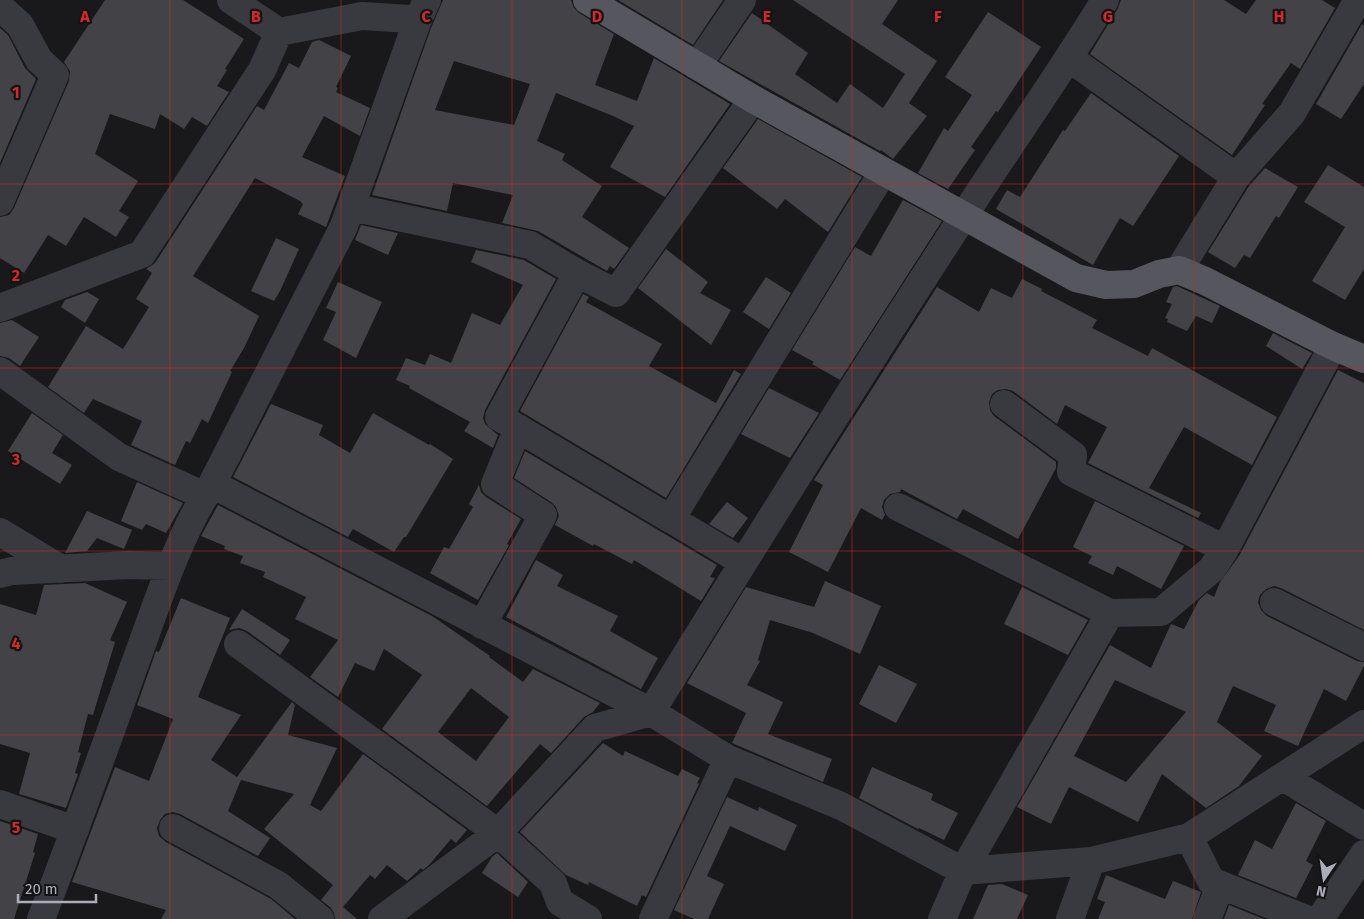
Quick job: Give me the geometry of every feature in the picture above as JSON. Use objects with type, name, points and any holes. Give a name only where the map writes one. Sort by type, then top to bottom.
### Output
[{"type":"main road","points":[[587,0],[697,66],[883,172],[1076,278],[1106,285],[1134,284],[1159,274],[1179,270],[1205,281],[1333,346],[1364,359]]},
{"type":"street","points":[[231,0],[279,32],[362,16],[410,19],[422,11]]},
{"type":"street","points":[[697,66],[742,0]]},
{"type":"street","points":[[382,919],[498,832],[595,728],[650,712],[743,562],[964,216],[1070,58],[1106,0]]},
{"type":"street","points":[[1179,270],[1236,177],[1292,113],[1358,0]]},
{"type":"street","points":[[0,7],[20,26],[38,60],[55,75],[0,202]]},
{"type":"street","points":[[41,919],[171,566],[344,226],[422,11]]},
{"type":"street","points":[[0,308],[142,254],[262,70],[279,32]]},
{"type":"street","points":[[1070,58],[1236,177]]},
{"type":"street","points":[[351,207],[530,245],[577,273],[616,293],[753,98]]},
{"type":"street","points":[[672,520],[883,172]]},
{"type":"street","points":[[577,273],[499,417],[743,562]]},
{"type":"street","points":[[898,507],[1110,613],[1161,612],[1212,569],[1225,549],[1333,346]]},
{"type":"street","points":[[0,371],[119,457],[208,490],[482,625],[650,712],[728,759],[841,806],[962,871],[1091,861],[1189,837],[1364,724]]},
{"type":"street","points":[[1004,404],[1073,455],[1071,472],[1225,549]]},
{"type":"street","points":[[482,625],[543,515],[495,484],[518,428]]},
{"type":"street","points":[[0,532],[61,569]]},
{"type":"street","points":[[0,574],[12,571],[128,565],[171,566]]},
{"type":"street","points":[[1274,602],[1364,647]]},
{"type":"street","points":[[942,919],[962,871],[1110,613]]},
{"type":"street","points":[[238,644],[498,832],[553,882],[560,902],[588,919]]},
{"type":"street","points":[[653,919],[728,759]]},
{"type":"street","points":[[1283,776],[1364,826]]},
{"type":"street","points":[[0,804],[75,830]]},
{"type":"street","points":[[172,828],[278,885],[320,919]]},
{"type":"street","points":[[1189,837],[1210,881],[1220,886],[1207,919]]},
{"type":"street","points":[[1320,919],[1364,854]]},
{"type":"street","points":[[1070,919],[1091,861]]},
{"type":"street","points":[[1210,881],[1306,919]]},
{"type":"building","points":[[105,0],[183,0],[244,39],[225,69],[227,70],[217,86],[229,92],[207,126],[192,117],[184,129],[160,114],[155,129],[110,114],[95,154],[138,181],[119,211],[129,217],[116,237],[84,217],[66,246],[48,235],[24,273],[0,258],[0,217],[9,215],[14,208],[69,81],[70,71],[64,62]]},
{"type":"building","points":[[443,0],[571,0],[574,8],[579,13],[614,34],[595,85],[637,101],[654,58],[730,104],[665,197],[610,167],[634,126],[556,93],[537,141],[565,154],[562,160],[602,186],[582,217],[629,248],[614,269],[610,266],[607,271],[538,231],[502,223],[513,195],[453,183],[447,211],[372,195],[431,28]],"holes":[[[454,61],[530,84],[514,125],[435,110]]]},
{"type":"building","points":[[618,0],[723,0],[693,45]]},
{"type":"building","points":[[793,0],[898,0],[882,24],[937,61],[909,103],[927,116],[893,159],[881,150],[719,61],[752,13],[808,53],[795,74],[837,103],[850,84],[883,108],[905,74]]},
{"type":"building","points":[[1121,0],[1224,0],[1246,14],[1256,0],[1322,0],[1335,8],[1300,69],[1291,63],[1262,104],[1265,105],[1232,155],[1090,54]]},
{"type":"building","points":[[988,12],[1041,47],[998,112],[996,111],[971,147],[975,150],[948,189],[918,173],[944,128],[948,131],[972,95],[945,77]]},
{"type":"building","points":[[1362,24],[1364,26],[1364,84],[1341,119],[1316,104]]},
{"type":"building","points":[[0,28],[8,35],[25,68],[36,79],[0,163]]},
{"type":"building","points":[[319,40],[351,56],[336,87],[338,88],[336,92],[370,108],[360,136],[324,116],[302,157],[345,176],[326,227],[298,214],[303,204],[300,201],[255,178],[193,276],[259,316],[244,348],[230,371],[232,372],[208,423],[202,419],[190,443],[186,441],[175,465],[131,445],[142,421],[93,399],[84,413],[48,387],[86,326],[123,349],[149,307],[136,299],[152,273],[146,269],[155,263],[257,106],[264,110],[289,63],[299,68],[312,42]]},
{"type":"building","points":[[1091,93],[1179,156],[1133,226],[1120,218],[1093,265],[996,209],[1007,190],[1020,197],[1063,130],[1065,131]]},
{"type":"building","points":[[758,119],[862,177],[828,232],[785,199],[777,209],[723,168]]},
{"type":"building","points":[[1328,165],[1364,187],[1364,269],[1345,300],[1312,281],[1345,227],[1304,202]]},
{"type":"building","points":[[1265,168],[1298,187],[1279,218],[1276,216],[1250,258],[1244,255],[1235,268],[1208,252],[1249,186]]},
{"type":"building","points":[[903,200],[942,221],[840,380],[792,350],[855,247],[871,256]]},
{"type":"building","points":[[361,225],[398,233],[388,255],[355,240]]},
{"type":"building","points":[[276,238],[299,249],[274,301],[251,291]]},
{"type":"building","points":[[666,249],[708,282],[700,293],[731,310],[711,345],[638,288]]},
{"type":"building","points":[[476,250],[524,260],[556,279],[485,410],[483,418],[485,424],[498,435],[493,448],[464,431],[470,422],[409,388],[410,386],[396,380],[406,358],[425,365],[430,354],[451,363],[472,313],[500,325],[523,285],[471,262]]},
{"type":"building","points":[[766,277],[791,293],[769,329],[743,312]]},
{"type":"building","points":[[1022,279],[1097,320],[1092,328],[1148,356],[1152,348],[1277,417],[1252,465],[1184,427],[1149,488],[1201,513],[1198,518],[1088,463],[1107,427],[1065,405],[1057,424],[1013,391],[1006,389],[998,390],[992,394],[989,402],[990,410],[994,416],[1056,462],[1056,468],[1018,539],[963,509],[957,519],[901,489],[900,492],[890,494],[884,500],[882,507],[885,515],[882,520],[861,508],[828,572],[789,552],[823,485],[814,480],[937,287],[979,312],[991,288],[1012,298]]},
{"type":"building","points":[[338,282],[382,302],[356,358],[323,340],[336,312],[326,308]]},
{"type":"building","points":[[1177,286],[1220,306],[1212,323],[1196,316],[1187,331],[1167,322],[1168,319],[1165,318],[1172,304],[1166,302],[1173,287]]},
{"type":"building","points":[[87,292],[99,299],[85,323],[61,307],[65,300]]},
{"type":"building","points":[[583,294],[589,297],[586,302],[662,344],[649,366],[716,403],[734,370],[741,374],[666,498],[520,411]]},
{"type":"building","points":[[12,320],[39,337],[20,366],[9,358],[0,356],[0,323]]},
{"type":"building","points":[[1273,333],[1312,353],[1302,369],[1266,346]]},
{"type":"building","points":[[1338,370],[1364,383],[1364,630],[1274,586],[1266,589],[1260,595],[1258,602],[1261,610],[1267,616],[1357,661],[1364,662],[1364,666],[1346,701],[1324,689],[1298,746],[1264,731],[1276,705],[1233,686],[1217,722],[1262,756],[1239,786],[1206,808],[1162,774],[1138,822],[1069,787],[1051,824],[1017,807],[1110,645],[1151,668],[1171,624],[1184,629],[1199,600],[1207,593],[1214,597],[1220,582],[1239,556]],"holes":[[[1115,680],[1186,712],[1126,782],[1074,756]]]},
{"type":"building","points":[[769,388],[819,413],[790,458],[741,434]]},
{"type":"building","points":[[271,404],[323,425],[319,435],[350,453],[373,413],[430,444],[453,459],[406,537],[404,537],[394,552],[353,529],[348,537],[233,477]]},
{"type":"building","points":[[32,413],[63,435],[52,453],[72,465],[60,484],[8,451]]},
{"type":"building","points":[[525,451],[717,565],[710,577],[715,578],[701,601],[634,560],[632,564],[594,544],[593,546],[555,525],[559,516],[556,507],[514,478]]},
{"type":"building","points":[[137,482],[183,503],[166,533],[146,524],[142,530],[121,521]]},
{"type":"building","points":[[479,485],[481,492],[486,497],[521,519],[507,544],[509,545],[478,600],[430,573],[444,547],[449,549],[473,507],[469,504]]},
{"type":"building","points":[[1095,501],[1184,546],[1161,589],[1117,566],[1113,575],[1088,563],[1092,556],[1073,547]]},
{"type":"building","points":[[727,502],[748,518],[733,538],[709,524]]},
{"type":"building","points":[[218,505],[432,616],[490,656],[523,682],[533,669],[600,703],[593,712],[584,717],[551,753],[540,744],[487,806],[382,729],[422,675],[384,649],[374,671],[355,663],[338,697],[310,677],[338,640],[295,619],[306,597],[263,577],[265,572],[240,563],[243,556],[224,549],[225,546],[201,536]],"holes":[[[471,688],[509,717],[476,761],[438,732]]]},
{"type":"building","points":[[87,511],[132,530],[124,549],[97,538],[87,551],[65,553]]},
{"type":"building","points":[[536,560],[563,575],[557,586],[618,616],[610,631],[658,658],[641,689],[506,617]]},
{"type":"building","points":[[825,581],[881,606],[860,654],[813,633],[770,620],[758,660],[760,661],[747,685],[783,702],[768,734],[832,759],[823,782],[732,743],[746,713],[687,683],[746,587],[814,607]]},
{"type":"building","points":[[85,583],[127,602],[110,640],[115,642],[93,715],[88,714],[78,752],[81,753],[75,773],[78,774],[66,808],[19,794],[30,753],[0,744],[0,604],[36,615],[44,585]]},
{"type":"building","points":[[1022,587],[1088,620],[1068,655],[1004,624]]},
{"type":"building","points":[[181,598],[230,618],[198,697],[241,715],[211,760],[237,777],[292,702],[295,705],[288,735],[337,748],[310,805],[321,811],[363,754],[467,830],[456,843],[451,839],[429,865],[423,870],[421,868],[407,881],[387,865],[375,879],[370,875],[343,907],[357,919],[335,919],[330,907],[321,900],[333,885],[264,829],[294,794],[241,780],[228,811],[270,838],[258,856],[173,812],[165,814],[160,820],[157,828],[159,836],[166,842],[271,899],[295,919],[161,919],[166,910],[72,882],[115,767],[149,781],[173,719],[137,705],[156,651],[159,652]]},
{"type":"building","points":[[242,609],[290,640],[280,655],[247,631],[239,628],[229,630]]},
{"type":"building","points":[[879,665],[917,684],[896,723],[859,704]]},
{"type":"building","points":[[603,743],[623,756],[625,751],[678,776],[682,769],[700,778],[697,783],[699,784],[646,897],[642,895],[637,906],[589,882],[588,885],[566,875],[520,832]]},
{"type":"building","points":[[872,767],[933,794],[931,800],[958,813],[944,840],[918,829],[859,798]]},
{"type":"building","points":[[727,797],[758,811],[759,807],[797,825],[785,851],[730,826],[707,876],[724,884],[708,919],[694,919],[674,910]]},
{"type":"building","points":[[1296,803],[1326,821],[1306,861],[1313,865],[1296,898],[1238,875],[1255,840],[1272,849]]},
{"type":"building","points":[[0,821],[38,834],[33,852],[35,853],[14,919],[0,919]]},
{"type":"building","points":[[497,853],[528,882],[518,897],[482,873],[492,857]]},
{"type":"building","points":[[1106,875],[1165,899],[1173,881],[1201,892],[1192,919],[1098,919],[1105,902],[1097,899]]},
{"type":"building","points":[[1002,884],[1028,895],[1017,919],[973,919],[988,885]]},
{"type":"building","points":[[1229,905],[1264,919],[1224,919]]}]
